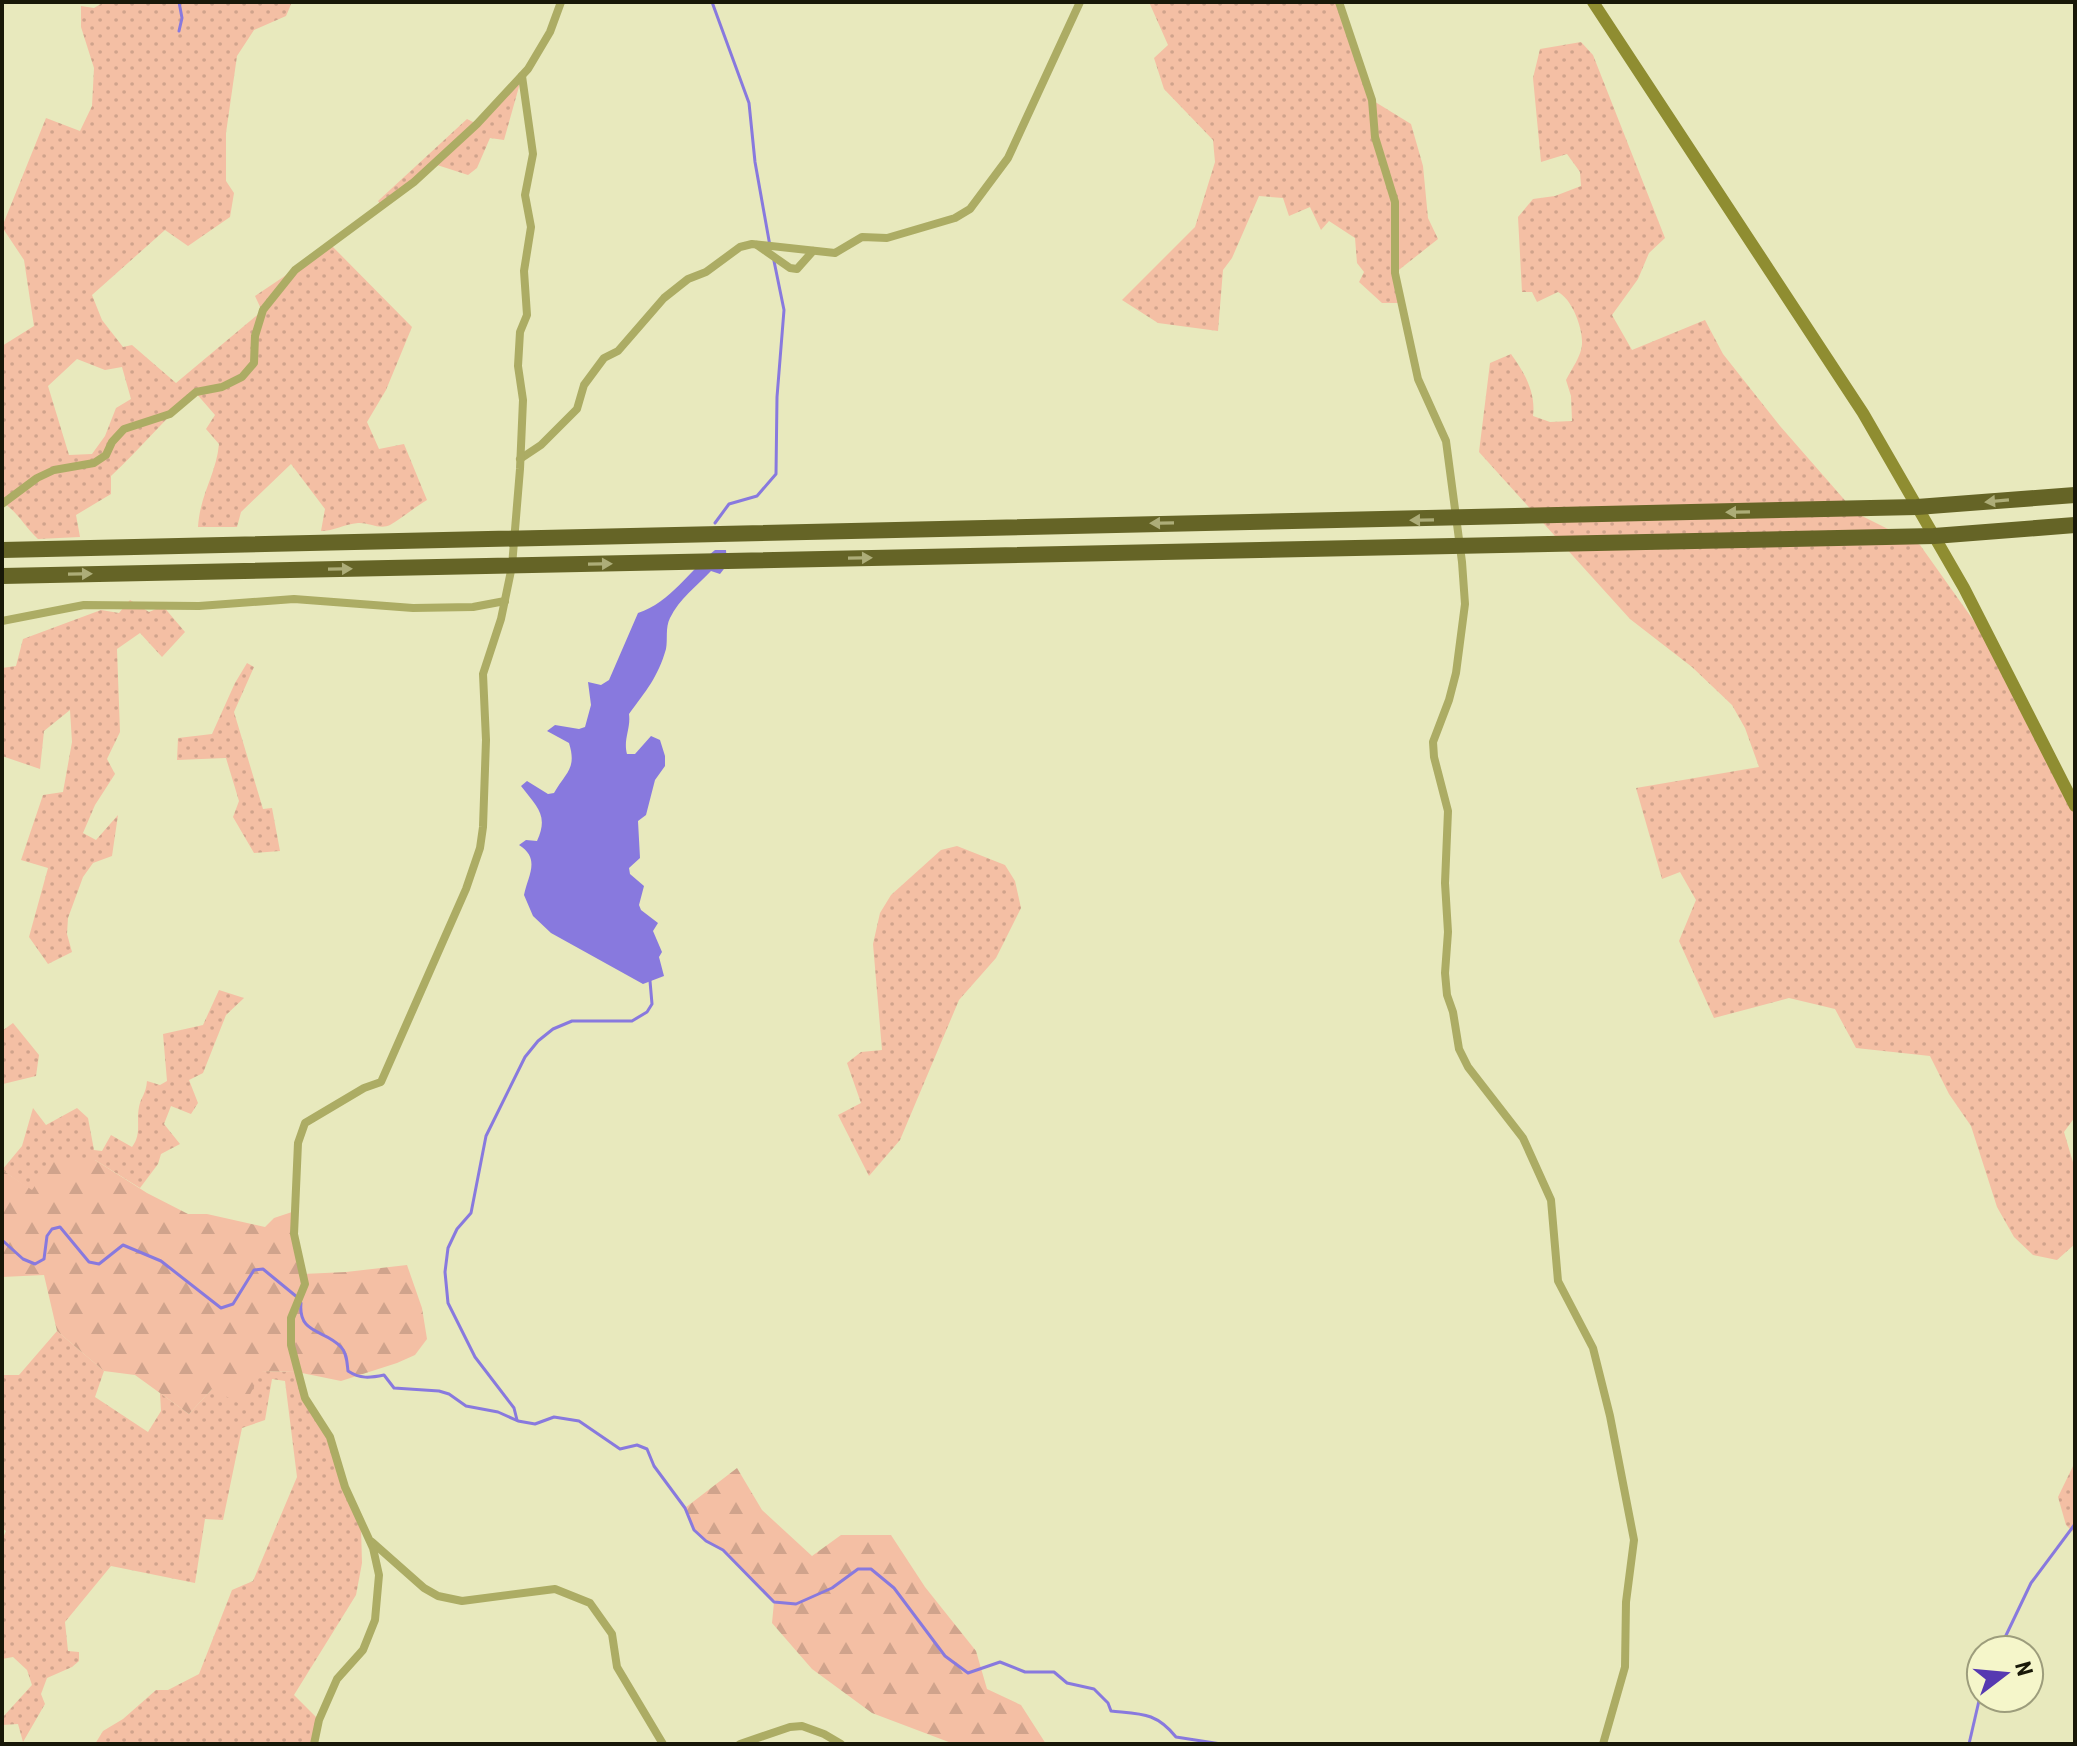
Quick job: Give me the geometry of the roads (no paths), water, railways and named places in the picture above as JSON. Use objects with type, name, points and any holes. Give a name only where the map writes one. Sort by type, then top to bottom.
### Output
[{"type":"highway","points":[[2,550],[1917,507],[2075,495]]},
{"type":"highway","points":[[2,576],[1934,536],[2075,525]]},
{"type":"street","points":[[2,504],[37,478],[54,470],[94,463],[106,455],[112,442],[124,429],[170,414],[196,392],[222,387],[242,377],[254,363],[255,336],[263,310],[295,270],[414,182],[477,124],[522,76],[550,32],[561,2]]},
{"type":"street","points":[[520,459],[541,445],[577,409],[584,385],[604,358],[618,351],[664,298],[688,279],[706,272],[740,247],[757,244],[835,253],[862,237],[887,238],[955,218],[970,209],[1008,158],[1080,2]]},
{"type":"street","points":[[1339,2],[1372,100],[1375,137],[1395,202],[1395,273],[1418,379],[1446,441],[1457,519],[1465,604],[1456,673],[1433,742],[1448,811],[1445,883],[1447,995],[1459,1049],[1468,1067],[1523,1138],[1551,1200],[1558,1281],[1593,1348],[1610,1416],[1634,1540],[1626,1602],[1625,1667],[1603,1744]]},
{"type":"street","points":[[1593,2],[1855,400],[1964,588],[2075,806]]},
{"type":"street","points":[[314,1744],[319,1720],[337,1679],[363,1650],[375,1620],[379,1575],[373,1548],[345,1487],[330,1437],[305,1398],[291,1345],[291,1318],[305,1284],[294,1234],[298,1143],[305,1123],[364,1088],[381,1082],[466,889],[480,848],[486,740],[483,674],[512,566],[520,459],[523,400],[518,366],[520,332],[527,315],[524,271],[531,227],[525,195],[533,154],[522,76]]},
{"type":"street","points":[[757,244],[790,268],[797,269],[813,251]]},
{"type":"street","points":[[2,621],[84,605],[199,606],[294,599],[413,608],[473,607],[505,601]]},
{"type":"street","points":[[367,1537],[424,1588],[438,1596],[462,1601],[555,1589],[590,1603],[612,1634],[617,1667],[663,1744]]},
{"type":"street","points":[[740,1744],[802,1726],[841,1744]]},
{"type":"waterway","points":[[179,2],[182,18],[179,31]]},
{"type":"waterway","points":[[712,2],[749,103],[755,162],[770,246]]},
{"type":"waterway","points":[[715,523],[729,504],[757,496],[776,474],[777,397],[784,310],[774,261]]},
{"type":"waterway","points":[[517,1420],[514,1408],[475,1357],[448,1303],[445,1272],[448,1248],[457,1229],[471,1213],[486,1136],[525,1057],[553,1029],[572,1021],[632,1021],[647,1012],[652,1004],[650,981]]},
{"type":"waterway","points":[[2,1240],[23,1259],[35,1264],[44,1259],[47,1236],[52,1229],[60,1227],[89,1262],[99,1264],[123,1245],[161,1261],[221,1308],[233,1304],[254,1270],[263,1269],[297,1297]]},
{"type":"waterway","points":[[301,1303],[304,1321],[341,1347],[346,1355],[348,1371],[357,1375],[384,1375],[394,1388],[439,1391],[466,1406],[498,1412],[518,1421],[535,1424],[554,1417],[579,1421],[620,1449],[637,1445],[647,1449],[654,1466],[685,1508],[694,1530],[723,1550],[774,1602],[796,1604],[832,1588],[858,1569],[871,1569],[894,1588],[945,1656],[968,1673],[1000,1662],[1025,1672],[1054,1672],[1067,1683],[1094,1689],[1108,1703],[1111,1711],[1155,1719],[1176,1737],[1221,1744]]},
{"type":"waterway","points":[[2007,1634],[2031,1583],[2075,1524]]},
{"type":"waterway","points":[[1969,1744],[1976,1714]]}]
